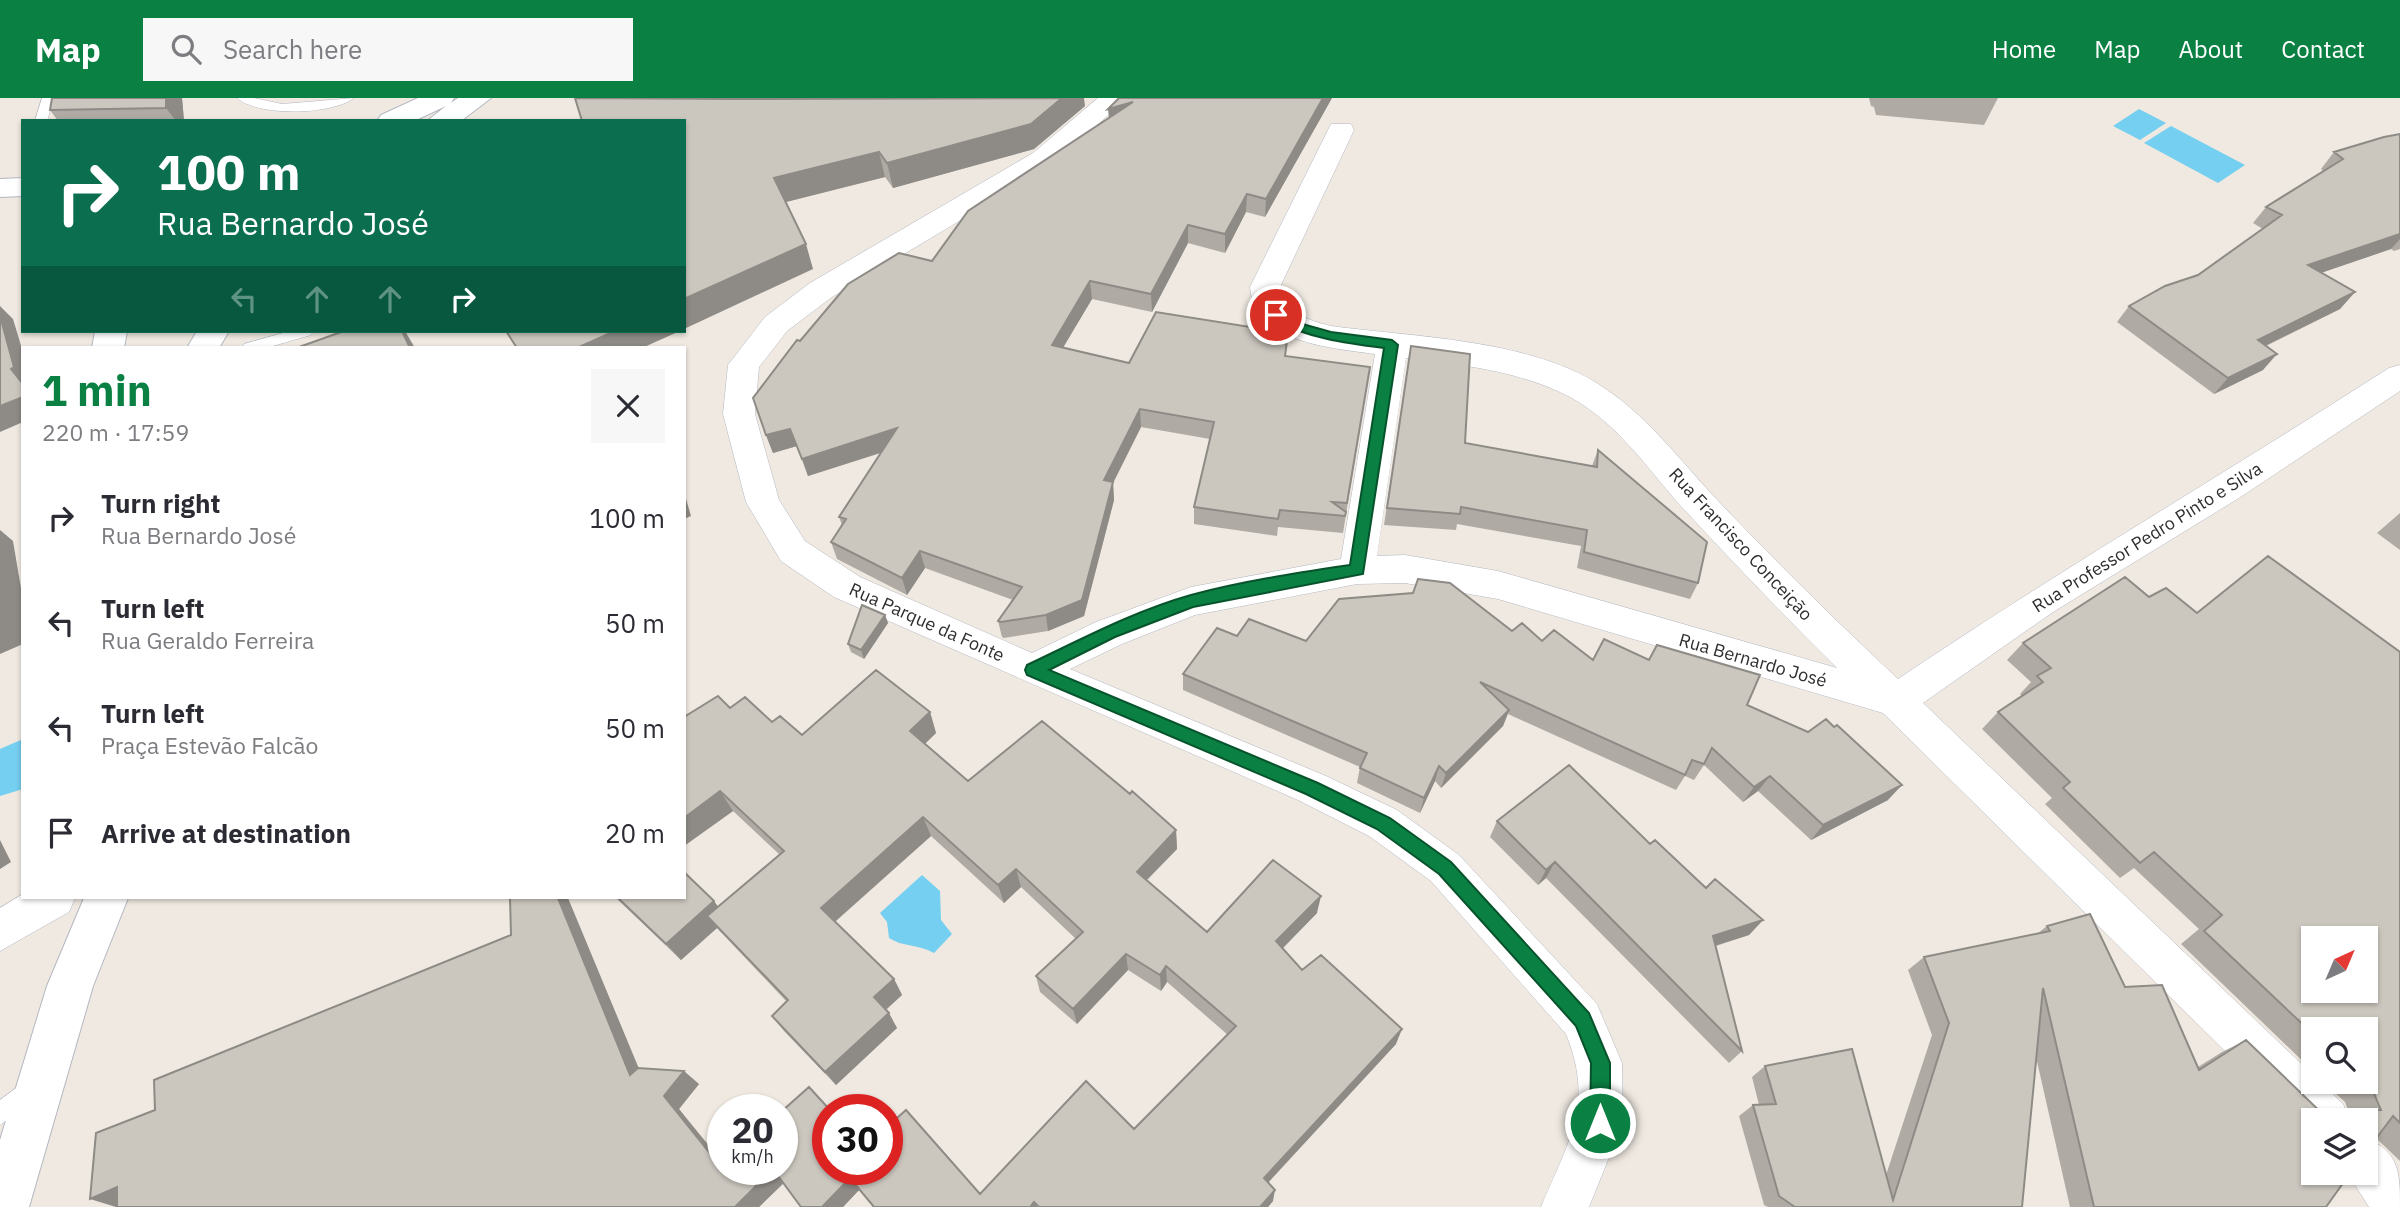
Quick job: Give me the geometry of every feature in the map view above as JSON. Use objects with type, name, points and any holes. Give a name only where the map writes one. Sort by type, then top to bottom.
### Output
[{"type":"main road","points":[[395,119],[440,98]]},
{"type":"main road","points":[[443,119],[477,98]]},
{"type":"main road","points":[[4,1207],[70,986],[106,899]]},
{"type":"street","name":"Rua Parque da Fonte","points":[[1114,98],[1043,159],[821,290],[776,324],[744,365],[738,414],[763,502],[793,551],[847,587],[1324,794],[1384,823],[1445,868],[1582,1019],[1600,1063],[1600,1123],[1565,1207]]},
{"type":"street","name":"Rua Francisco Conceição","points":[[1341,130],[1265,288],[1266,300],[1276,315],[1302,329],[1331,337],[1496,359],[1538,370],[1583,390],[1643,437],[1689,492],[1782,591],[1896,701]]},
{"type":"street","points":[[1357,570],[1392,345]]},
{"type":"street","name":"Rua Professor Pedro Pinto e Silva","points":[[1896,701],[2040,602],[2227,489],[2400,376]]},
{"type":"street","name":"Rua Bernardo José","points":[[1033,670],[1109,633],[1191,601],[1357,570],[1405,569],[1498,585],[1896,701],[2315,1108]]},
{"type":"street","points":[[0,931],[52,899]]},
{"type":"street","points":[[2378,1179],[2397,1207]]},
{"type":"lane","points":[[42,119],[48,98]]},
{"type":"lane","points":[[243,98],[263,107],[299,110],[348,98]]},
{"type":"lane","points":[[256,346],[299,333]]},
{"type":"lane","points":[[0,1114],[43,1077]]},
{"type":"water","points":[[2139,109],[2166,123],[2140,140],[2113,126]]},
{"type":"water","points":[[2171,126],[2245,165],[2218,183],[2144,143]]},
{"type":"water","points":[[21,740],[21,790],[0,796],[0,749]]},
{"type":"water","points":[[922,875],[940,891],[941,920],[952,934],[934,953],[889,938],[887,922],[880,913]]},
{"type":"building","points":[[52,98],[166,98],[166,108],[50,110]]},
{"type":"building","points":[[575,98],[1062,98],[1031,124],[887,163],[879,152],[774,178],[806,244],[686,298],[686,119],[581,119]]},
{"type":"building","points":[[1119,98],[1323,98],[1266,199],[1247,194],[1225,234],[1188,225],[1151,294],[1090,281],[1052,345],[1129,363],[1156,312],[1288,333],[1285,356],[1370,367],[1347,503],[1332,502],[1346,512],[1345,516],[1280,510],[1278,519],[1194,507],[1214,422],[1140,409],[1104,480],[1113,482],[1082,600],[1046,615],[1001,622],[998,621],[1022,587],[920,551],[902,578],[831,542],[846,519],[839,517],[897,428],[802,459],[790,429],[766,435],[753,398],[797,340],[800,341],[848,284],[899,253],[932,261],[968,211],[1133,102],[1108,109]]},
{"type":"building","points":[[2400,134],[2400,234],[2308,265],[2355,292],[2258,340],[2277,354],[2228,378],[2129,306],[2165,286],[2198,275],[2282,215],[2266,207],[2343,159],[2334,152]]},
{"type":"building","points":[[0,316],[14,367],[11,369],[21,382],[21,398],[0,406]]},
{"type":"building","points":[[338,333],[403,333],[409,346],[302,346]]},
{"type":"building","points":[[507,333],[611,333],[581,346],[516,346]]},
{"type":"building","points":[[1411,346],[1470,354],[1465,443],[1597,467],[1598,450],[1707,542],[1698,583],[1584,552],[1587,530],[1461,507],[1460,514],[1387,508]]},
{"type":"building","points":[[2268,556],[2400,652],[2400,1123],[2393,1116],[2378,1136],[2378,1110],[2381,1110],[2374,1094],[2378,1094],[2378,1017],[2301,1017],[2301,1023],[2204,931],[2222,915],[2154,852],[2140,863],[2063,788],[2070,782],[1998,712],[2043,682],[2037,676],[2051,668],[2023,643],[2125,577],[2149,597],[2166,588],[2197,613]]},
{"type":"building","points":[[1418,579],[1450,583],[1512,631],[1522,623],[1542,641],[1554,630],[1593,660],[1604,639],[1649,660],[1657,645],[1760,675],[1747,705],[1808,732],[1826,719],[1834,727],[1837,725],[1902,785],[1823,825],[1770,776],[1754,787],[1712,748],[1704,764],[1692,760],[1685,775],[1480,682],[1509,710],[1446,773],[1439,766],[1424,798],[1360,768],[1367,753],[1183,674],[1217,628],[1237,636],[1249,619],[1306,641],[1339,599],[1413,593]]},
{"type":"building","points":[[862,605],[885,615],[861,650],[848,644]]},
{"type":"building","points":[[876,670],[930,712],[910,731],[968,781],[1042,721],[1130,794],[1132,791],[1176,830],[1137,872],[1207,932],[1273,860],[1321,896],[1276,941],[1302,970],[1321,955],[1402,1029],[1264,1178],[1275,1190],[1260,1207],[1039,1207],[1034,1202],[1030,1207],[874,1207],[856,1185],[903,1185],[903,1113],[906,1110],[980,1194],[1086,1081],[1134,1129],[1236,1026],[1166,966],[1160,975],[1126,954],[1073,1009],[1036,976],[1083,932],[1016,869],[998,885],[923,817],[821,908],[894,979],[874,997],[889,1013],[825,1072],[772,1016],[788,1000],[707,916],[784,851],[720,791],[686,816],[686,716],[718,696],[730,708],[745,697],[772,722],[780,716],[802,735]]},
{"type":"building","points":[[1569,765],[1650,844],[1655,840],[1706,888],[1715,879],[1763,920],[1713,936],[1742,1051],[1555,862],[1546,870],[1497,821]]},
{"type":"building","points":[[686,874],[714,901],[666,944],[619,899],[686,899]]},
{"type":"building","points":[[510,899],[558,899],[630,1075],[638,1068],[684,1071],[664,1096],[707,1150],[707,1185],[757,1185],[735,1207],[117,1207],[117,1187],[90,1199],[96,1133],[155,1110],[154,1080],[511,935]]},
{"type":"building","points":[[2090,914],[2125,987],[2162,985],[2199,1070],[2246,1040],[2317,1108],[2301,1108],[2301,1185],[2342,1185],[2326,1207],[2094,1207],[2043,988],[2022,1207],[1795,1207],[1779,1196],[1753,1105],[1776,1104],[1765,1066],[1852,1049],[1893,1200],[1949,1023],[1924,957],[2050,931],[2047,926]]},
{"type":"building","points":[[809,1087],[815,1094],[812,1094],[812,1185],[843,1185],[822,1207],[801,1207],[785,1185],[798,1185],[798,1097]]},
{"type":"route","points":[[1276,315],[1302,329],[1331,337],[1392,345],[1357,570],[1191,601],[1109,633],[1033,670],[1312,788],[1384,823],[1445,868],[1582,1019],[1600,1063],[1600,1123]]}]
